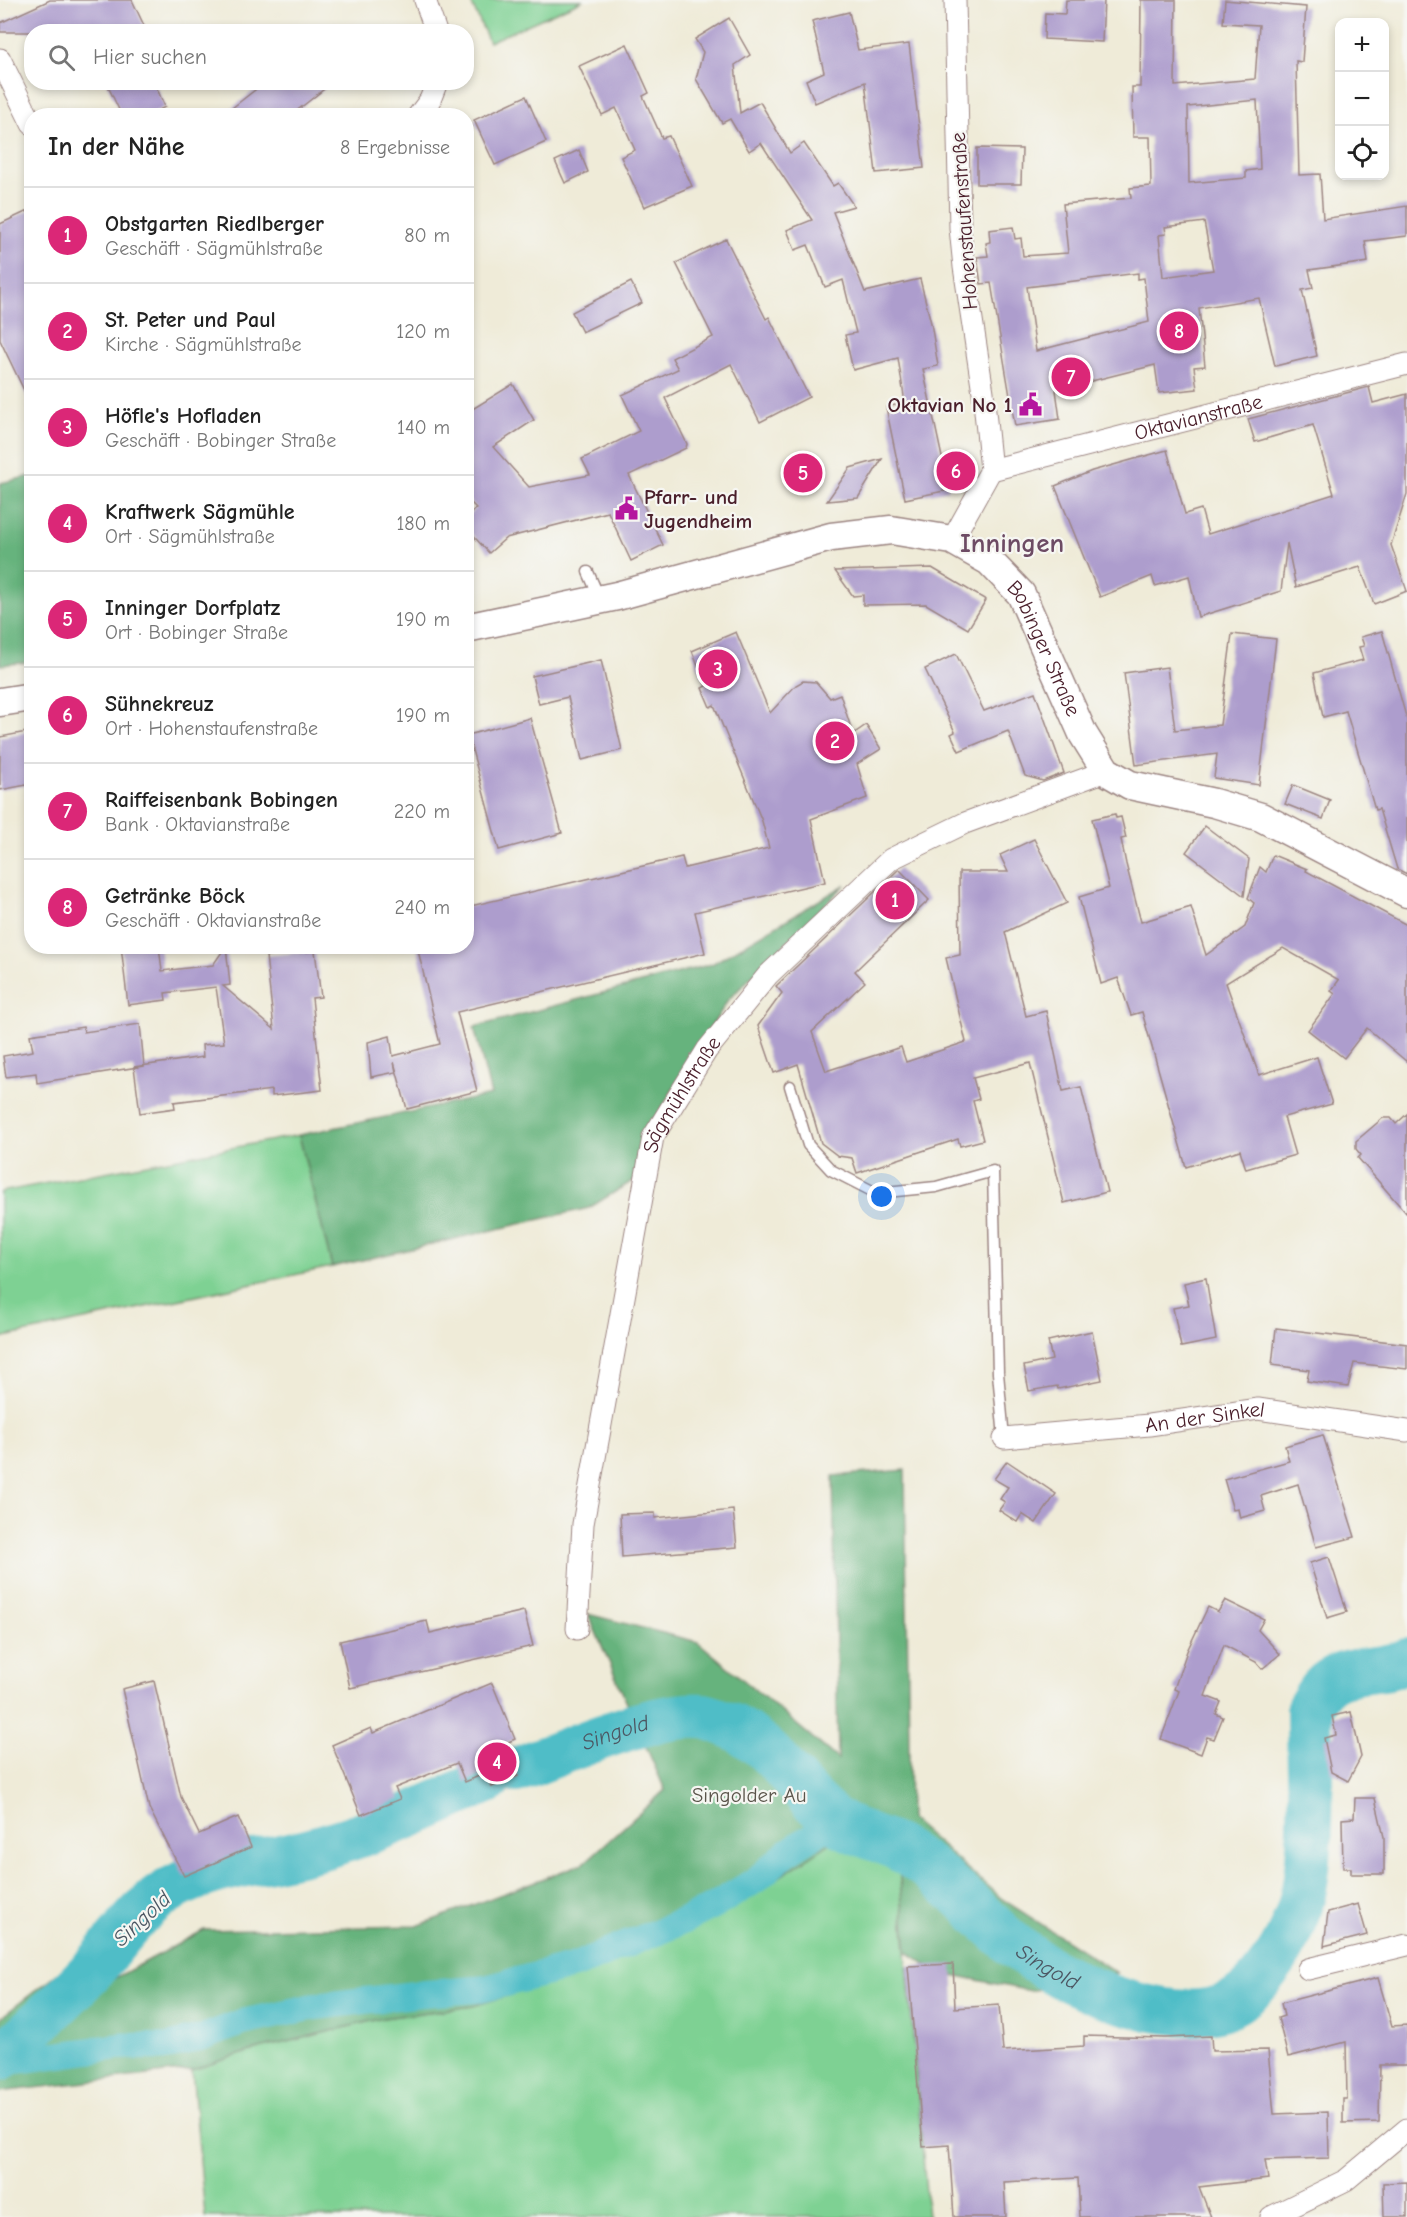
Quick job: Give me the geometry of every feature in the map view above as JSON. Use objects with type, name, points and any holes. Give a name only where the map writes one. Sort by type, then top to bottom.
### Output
[{"type":"main road","name":"Bobinger Straße","points":[[474,625],[600,599],[698,575],[805,542],[831,537],[891,530],[952,540],[989,561],[1021,594],[1083,734],[1106,771],[1130,785],[1214,802],[1261,817],[1407,893]]},
{"type":"main road","points":[[0,702],[24,699]]},
{"type":"street","points":[[425,0],[433,24]]},
{"type":"street","name":"Hohenstaufenstraße","points":[[955,0],[960,228],[963,267],[983,392],[991,470]]},
{"type":"street","points":[[0,59],[24,108]]},
{"type":"street","points":[[424,108],[434,90]]},
{"type":"street","name":"Oktavianstraße","points":[[991,470],[1407,364]]},
{"type":"street","points":[[952,540],[991,470]]},
{"type":"street","name":"Sägmühlstraße","points":[[576,1629],[584,1524],[653,1137],[707,1050],[768,975],[891,859],[964,823],[1106,771]]},
{"type":"street","name":"An der Sinkel","points":[[1004,1438],[1149,1425],[1258,1408],[1407,1431]]},
{"type":"street","points":[[1308,1969],[1407,1945]]},
{"type":"street","points":[[1276,2216],[1346,2180],[1407,2129]]},
{"type":"lane","points":[[588,572],[600,599]]},
{"type":"lane","points":[[790,1086],[808,1144],[831,1170],[876,1193],[936,1187],[993,1171],[998,1362],[1004,1438]]},
{"type":"green space","points":[[470,0],[583,0],[489,42]]},
{"type":"green space","points":[[24,478],[24,663],[0,665],[0,483]]},
{"type":"green space","points":[[845,885],[728,1000],[650,1127],[636,1179],[589,1208],[332,1267],[299,1135],[491,1095],[474,1027],[712,964]]},
{"type":"green space","points":[[299,1135],[332,1267],[0,1338],[0,1192]]},
{"type":"green space","name":"Singolder Au","points":[[905,1470],[910,1819],[1002,1899],[1117,1973],[1030,1991],[938,1972],[907,1952],[898,1855],[847,1832],[725,1913],[584,1973],[473,2006],[383,2018],[251,2051],[192,2070],[0,2092],[0,2018],[83,1954],[108,1982],[204,1930],[417,1926],[584,1863],[665,1790],[588,1614],[698,1642],[838,1759],[833,1476]]},
{"type":"green space","points":[[847,1832],[898,1855],[928,2217],[205,2217],[192,2070],[251,2051],[383,2018],[473,2006],[725,1913]]},
{"type":"building","points":[[50,0],[132,0],[143,24],[24,24],[24,32],[0,32],[0,23]]},
{"type":"building","points":[[1066,0],[1104,0],[1102,42],[1044,39],[1045,13],[1065,14]]},
{"type":"building","points":[[1141,0],[1176,0],[1175,86],[1255,79],[1259,25],[1223,23],[1225,0],[1306,7],[1302,62],[1296,61],[1299,175],[1320,174],[1323,219],[1407,206],[1407,236],[1365,241],[1368,262],[1309,270],[1313,288],[1302,290],[1317,356],[1275,366],[1259,298],[1199,308],[1205,366],[1194,367],[1197,389],[1159,393],[1155,365],[1056,390],[1060,419],[1015,426],[991,283],[981,284],[977,257],[988,256],[986,243],[990,242],[989,230],[1013,227],[1015,239],[1021,238],[1023,256],[1068,253],[1063,204],[1131,198],[1130,188],[1151,186],[1150,137],[1133,137],[1132,87],[1140,87]],"holes":[[[1257,100],[1260,169],[1246,171],[1246,178],[1189,183],[1188,107]],[[1204,222],[1213,270],[1163,277],[1159,235],[1166,234],[1165,227]],[[1138,273],[1138,279],[1144,278],[1149,322],[1036,351],[1027,287]]]},
{"type":"building","points":[[849,12],[858,50],[909,44],[924,168],[876,173],[865,82],[815,103],[806,80],[824,72],[812,21]]},
{"type":"building","points":[[729,18],[750,55],[735,65],[740,113],[760,102],[790,153],[804,143],[833,186],[838,183],[854,206],[833,212],[865,292],[920,279],[931,323],[938,366],[923,369],[949,490],[905,499],[886,407],[905,403],[898,358],[853,370],[845,335],[856,333],[843,280],[825,287],[808,245],[795,250],[787,230],[812,220],[761,143],[749,151],[730,119],[722,123],[696,79],[703,52],[695,39]]},
{"type":"building","points":[[627,44],[649,93],[643,96],[662,138],[669,136],[692,186],[644,207],[621,157],[635,150],[616,108],[602,115],[579,66]]},
{"type":"building","points":[[110,90],[158,90],[165,107],[163,108],[118,108]]},
{"type":"building","points":[[255,90],[323,90],[300,108],[232,108]]},
{"type":"building","points":[[526,96],[546,142],[495,165],[474,120]]},
{"type":"building","points":[[977,148],[1022,149],[1021,184],[977,184]]},
{"type":"building","points":[[579,150],[588,172],[565,183],[555,161]]},
{"type":"building","points":[[24,213],[24,390],[0,340],[0,224]]},
{"type":"building","points":[[726,239],[809,397],[760,422],[731,364],[665,398],[687,444],[686,448],[629,475],[663,545],[631,561],[608,512],[506,538],[489,553],[474,537],[474,510],[476,508],[474,506],[474,408],[513,384],[534,420],[493,447],[529,487],[590,475],[582,459],[639,431],[622,395],[678,369],[672,358],[713,337],[676,263]]},
{"type":"building","points":[[631,282],[642,303],[582,332],[572,312]]},
{"type":"building","points":[[1369,387],[1373,403],[1407,394],[1407,494],[1391,545],[1407,591],[1374,604],[1360,567],[1296,587],[1287,543],[1281,591],[1198,617],[1189,576],[1155,586],[1152,576],[1100,597],[1055,486],[1092,471],[1167,450],[1185,514],[1201,509],[1208,534],[1334,494],[1313,425],[1255,442],[1248,419]]},
{"type":"building","points":[[882,459],[858,498],[827,501],[850,468]]},
{"type":"building","points":[[932,568],[986,600],[968,629],[926,604],[863,605],[863,595],[853,596],[835,571]]},
{"type":"building","points":[[1382,631],[1407,720],[1407,874],[1397,869],[1379,809],[1375,810],[1346,711],[1323,717],[1314,673],[1363,660],[1359,647],[1364,646],[1361,637]]},
{"type":"building","points":[[736,632],[770,713],[796,685],[803,681],[816,682],[830,698],[840,694],[853,734],[866,725],[881,749],[857,764],[867,798],[811,819],[825,882],[695,912],[705,953],[457,1012],[477,1091],[407,1109],[394,1062],[396,1072],[371,1077],[368,1042],[390,1036],[393,1056],[440,1044],[419,954],[474,954],[474,905],[682,857],[685,868],[769,848],[762,821],[714,705],[710,707],[702,688],[706,686],[692,651]]},
{"type":"building","points":[[1232,634],[1276,639],[1259,785],[1214,778],[1217,754],[1136,765],[1124,673],[1167,667],[1175,730],[1220,725]]},
{"type":"building","points":[[956,654],[984,711],[1035,692],[1064,773],[1043,781],[1025,776],[1008,731],[959,751],[951,734],[955,732],[925,669]]},
{"type":"building","points":[[601,660],[622,750],[582,760],[568,697],[539,704],[532,676]]},
{"type":"building","points":[[530,718],[562,833],[499,850],[474,757],[474,733]]},
{"type":"building","points":[[24,732],[24,786],[0,790],[0,737]]},
{"type":"building","points":[[1293,785],[1330,800],[1323,819],[1285,804]]},
{"type":"building","points":[[1115,814],[1116,818],[1121,817],[1126,838],[1121,839],[1141,922],[1191,907],[1206,955],[1245,927],[1254,903],[1248,898],[1260,867],[1266,872],[1273,855],[1307,869],[1306,871],[1407,925],[1407,1062],[1367,1028],[1344,1058],[1308,1030],[1335,994],[1331,991],[1339,980],[1283,948],[1226,983],[1259,1075],[1317,1057],[1332,1104],[1284,1117],[1295,1155],[1246,1169],[1240,1150],[1186,1167],[1142,1012],[1131,1015],[1118,978],[1101,984],[1079,897],[1109,888],[1092,819]]},
{"type":"building","points":[[1205,826],[1249,859],[1244,896],[1186,852]]},
{"type":"building","points":[[1034,839],[1067,903],[1005,932],[1026,1016],[1046,1011],[1063,1091],[1081,1087],[1107,1192],[1064,1203],[1030,1063],[973,1078],[979,1099],[973,1101],[983,1140],[960,1146],[958,1139],[857,1173],[852,1158],[838,1156],[821,1143],[798,1064],[774,1073],[758,1026],[782,993],[776,986],[899,869],[929,900],[855,971],[865,982],[812,1032],[826,1071],[901,1047],[906,1062],[966,1042],[946,958],[960,955],[959,872],[1008,872],[1000,855]]},
{"type":"building","points":[[122,954],[160,954],[162,971],[213,965],[221,954],[227,954],[230,985],[223,986],[274,1029],[266,956],[315,954],[321,997],[312,998],[322,1090],[272,1096],[272,1090],[174,1102],[175,1108],[140,1113],[134,1067],[203,1057],[202,1045],[224,1043],[216,987],[165,993],[166,1000],[128,1005]]},
{"type":"building","points":[[140,1024],[144,1066],[37,1083],[36,1073],[6,1077],[3,1056],[33,1051],[30,1035],[83,1027],[84,1032]]},
{"type":"building","points":[[1407,1114],[1407,1214],[1358,1158],[1361,1155],[1356,1149],[1356,1141],[1383,1118],[1391,1118],[1396,1124]]},
{"type":"building","points":[[1206,1278],[1216,1340],[1181,1347],[1173,1308],[1189,1305],[1184,1283]]},
{"type":"building","points":[[1276,1328],[1407,1344],[1407,1369],[1354,1363],[1348,1387],[1307,1381],[1309,1370],[1272,1365]]},
{"type":"building","points":[[1092,1331],[1102,1380],[1058,1389],[1057,1386],[1029,1391],[1024,1366],[1052,1360],[1048,1341]]},
{"type":"building","points":[[1323,1435],[1355,1537],[1316,1547],[1298,1484],[1261,1496],[1265,1511],[1240,1518],[1238,1509],[1233,1510],[1224,1479],[1289,1461],[1285,1446]]},
{"type":"building","points":[[1007,1461],[1056,1494],[1036,1523],[1022,1514],[1017,1522],[999,1510],[1005,1502],[1000,1499],[1008,1487],[994,1479]]},
{"type":"building","points":[[733,1510],[737,1547],[622,1557],[620,1514],[655,1513],[655,1518]]},
{"type":"building","points":[[1329,1557],[1347,1612],[1327,1618],[1310,1563]]},
{"type":"building","points":[[1225,1600],[1264,1619],[1258,1630],[1280,1654],[1262,1669],[1256,1662],[1224,1645],[1205,1696],[1221,1702],[1216,1714],[1223,1717],[1214,1739],[1207,1737],[1201,1754],[1161,1739],[1179,1691],[1174,1689],[1187,1651],[1208,1607],[1218,1612]]},
{"type":"building","points":[[524,1611],[533,1646],[350,1688],[340,1641],[427,1621],[430,1633]]},
{"type":"building","points":[[154,1681],[181,1797],[199,1834],[238,1817],[251,1847],[184,1876],[149,1808],[122,1689]]},
{"type":"building","points":[[492,1683],[515,1739],[504,1744],[518,1776],[492,1787],[486,1773],[465,1782],[457,1763],[395,1788],[400,1799],[361,1815],[332,1745],[371,1728],[373,1733]]},
{"type":"building","points":[[1351,1712],[1361,1757],[1348,1781],[1331,1772],[1324,1738],[1336,1735],[1332,1716]]},
{"type":"building","points":[[1355,1798],[1375,1798],[1384,1837],[1384,1874],[1351,1874],[1351,1868],[1343,1868],[1342,1819],[1354,1818]]},
{"type":"building","points":[[1358,1904],[1367,1935],[1324,1946],[1328,1912]]},
{"type":"building","points":[[953,1964],[955,2008],[999,2005],[1003,2051],[1084,2046],[1084,2036],[1165,2038],[1211,2036],[1212,2051],[1268,2050],[1274,2114],[1328,2112],[1329,2158],[1265,2160],[1268,2179],[1199,2187],[1211,2217],[1080,2217],[1078,2178],[1004,2182],[1006,2217],[954,2217],[949,2145],[923,2147],[908,1966]]},
{"type":"building","points":[[1378,1978],[1392,2026],[1407,2025],[1407,2065],[1380,2065],[1379,2122],[1343,2123],[1343,2099],[1347,2099],[1346,2042],[1288,2057],[1278,2018],[1284,2016],[1281,2003]]},
{"type":"building","points":[[1407,2182],[1407,2217],[1384,2217],[1383,2183]]},
{"type":"waterway","name":"Singold","points":[[516,1770],[608,1735],[659,1720],[682,1716],[710,1718],[742,1732],[757,1742],[807,1795],[835,1820],[898,1848],[914,1858],[952,1888],[1010,1942],[1056,1973],[1133,2004],[1162,2010],[1189,2012],[1214,2010],[1236,2001],[1253,1988],[1275,1960],[1297,1917],[1306,1881],[1309,1850],[1309,1708],[1322,1688],[1340,1676],[1407,1661]]},
{"type":"waterway","name":"Singold","points":[[0,2058],[78,1984],[148,1906],[172,1889],[221,1870],[307,1851],[354,1837],[400,1820],[489,1780]]},
{"type":"waterway","points":[[0,2063],[123,2046],[166,2047],[202,2038],[240,2023],[312,2007],[418,1994],[483,1989],[577,1965],[681,1922],[717,1904],[756,1880],[789,1851],[836,1821]]},
{"type":"place","name":"Getränke Böck","points":[[1179,331]]},
{"type":"place","name":"Raiffeisenbank Bobingen","points":[[1071,377]]},
{"type":"place","name":"Oktavian No 1","points":[[1030,405]]},
{"type":"place","name":"Sühnekreuz","points":[[956,471]]},
{"type":"place","name":"Inninger Dorfplatz","points":[[803,473]]},
{"type":"place","name":"Pfarr- und Jugendheim","points":[[626,509]]},
{"type":"place","name":"Höfle's Hofladen","points":[[718,669]]},
{"type":"place","name":"St. Peter und Paul","points":[[835,741]]},
{"type":"place","name":"Obstgarten Riedlberger","points":[[895,900]]},
{"type":"place","name":"Kraftwerk Sägmühle","points":[[497,1762]]},
{"type":"district","name":"Inningen","points":[[1012,543]]}]
